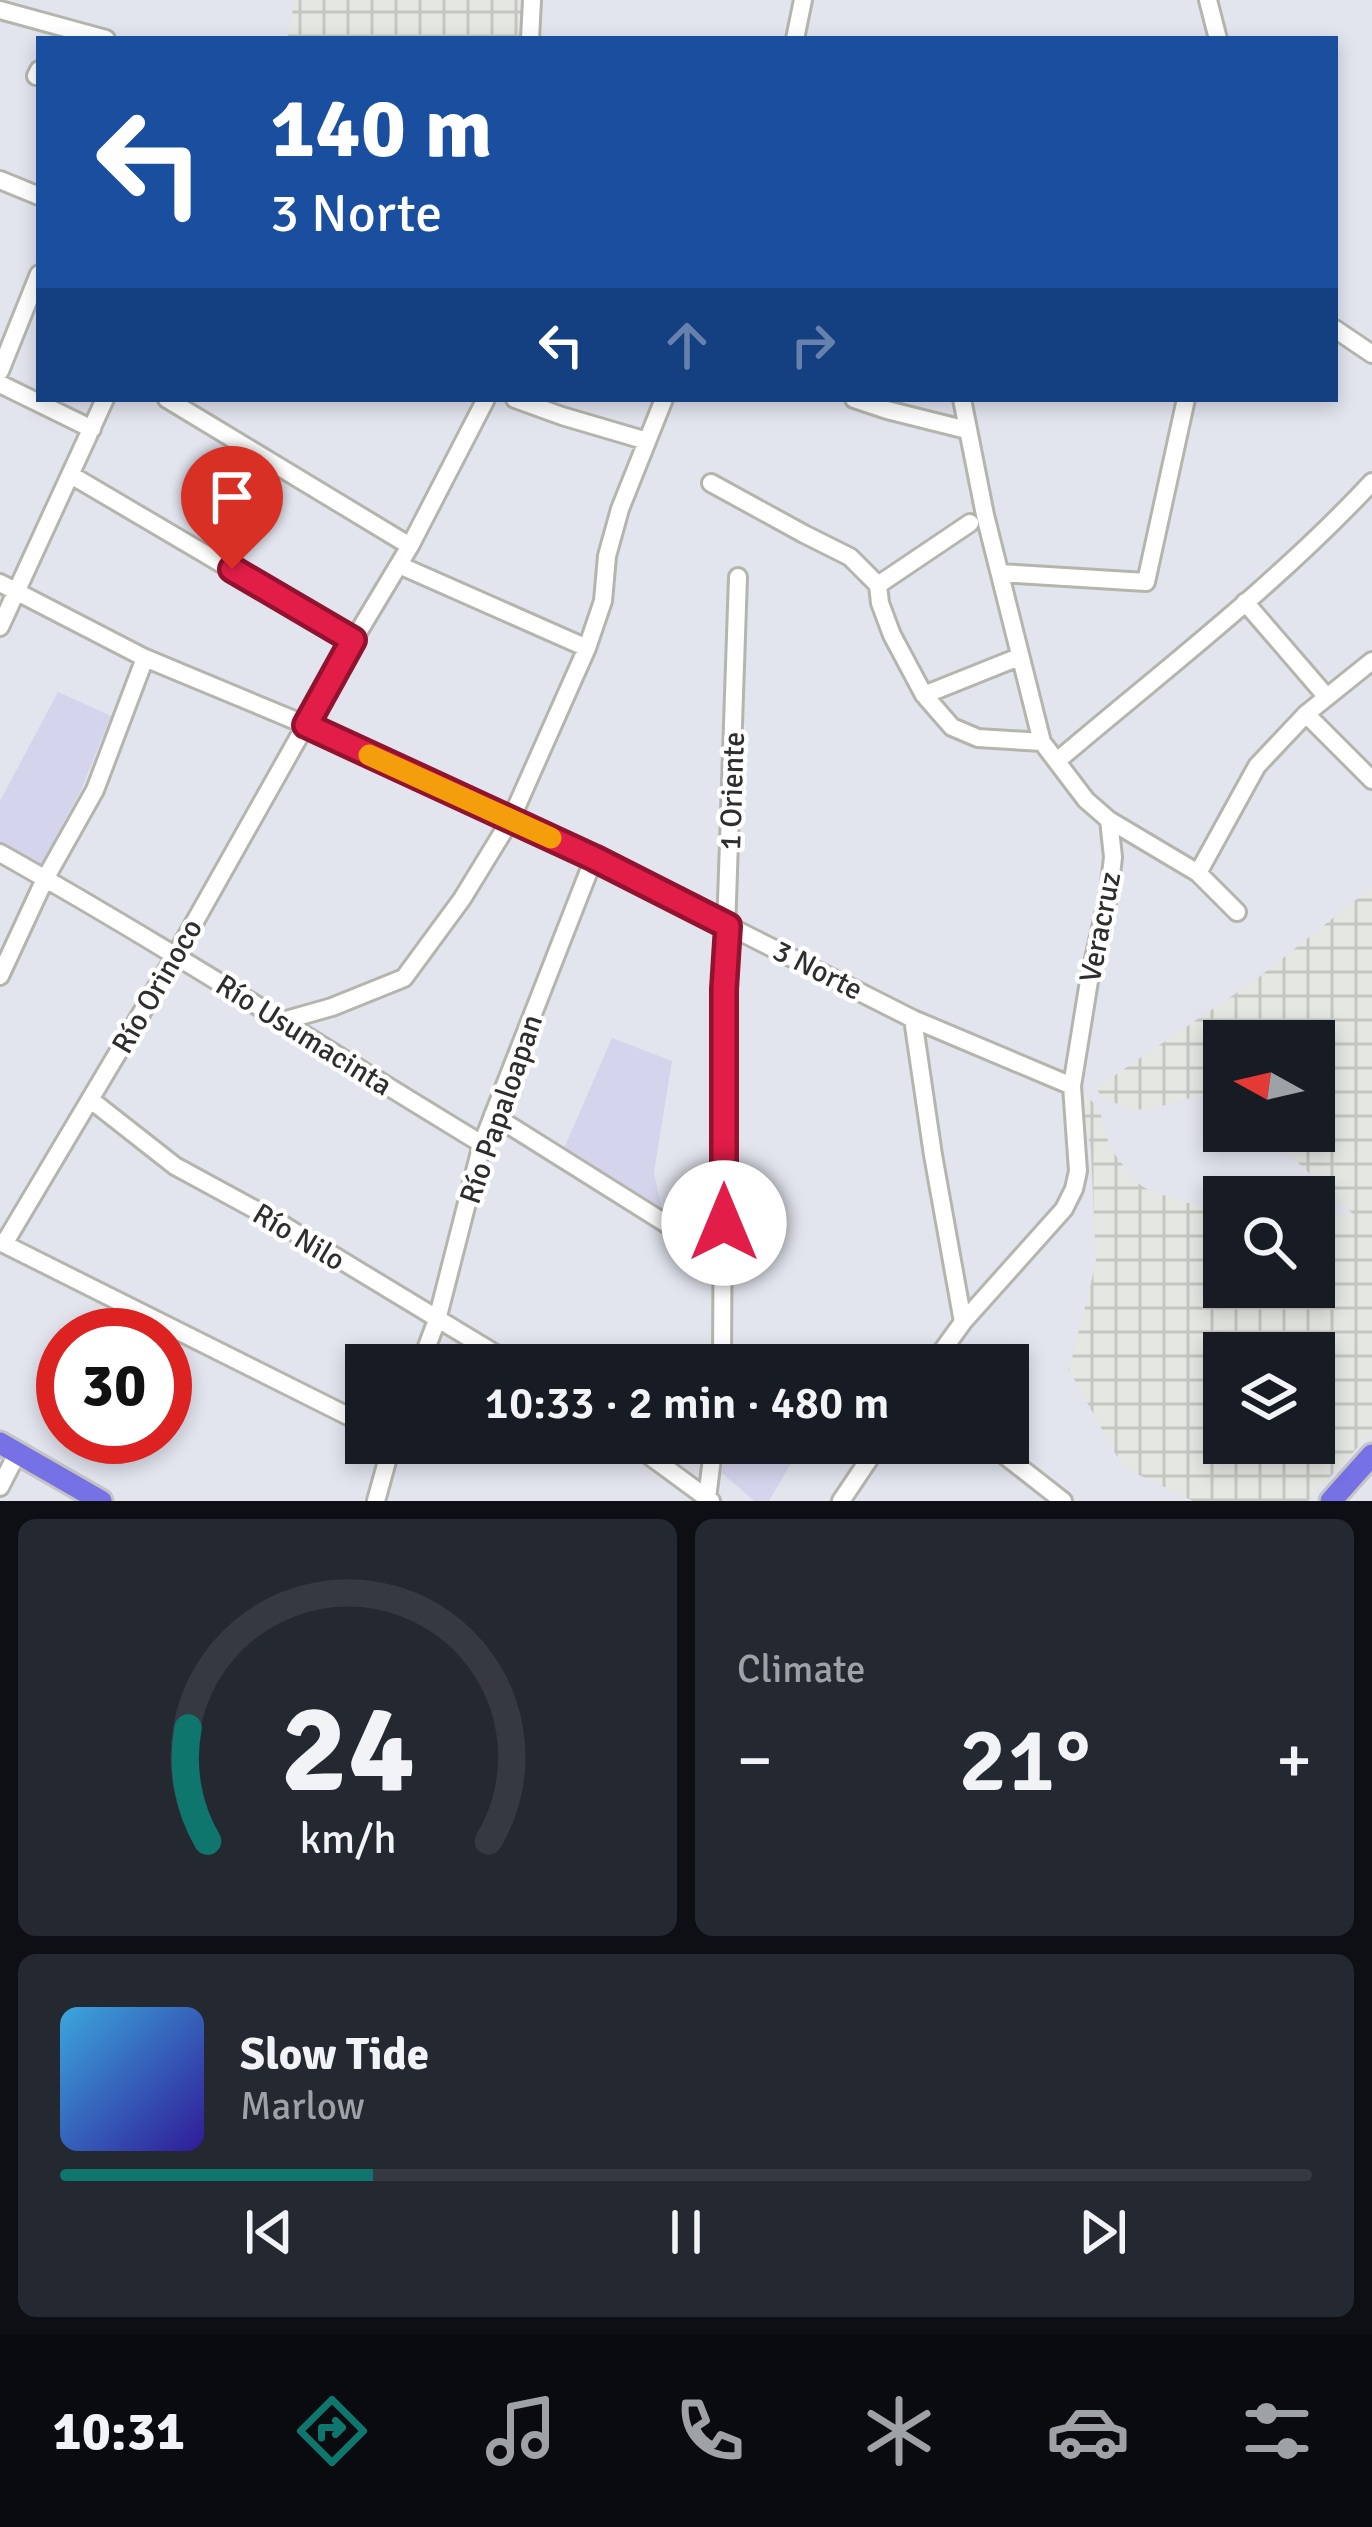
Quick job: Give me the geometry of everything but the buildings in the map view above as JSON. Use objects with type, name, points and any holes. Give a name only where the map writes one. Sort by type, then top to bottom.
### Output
[{"type":"main road","points":[[9,1448],[101,1501]]},
{"type":"main road","points":[[1331,1501],[1372,1455]]},
{"type":"street","points":[[530,36],[532,0]]},
{"type":"street","points":[[796,36],[803,0]]},
{"type":"street","points":[[1208,0],[1217,36]]},
{"type":"street","points":[[0,10],[56,33]]},
{"type":"street","points":[[0,180],[36,195]]},
{"type":"street","points":[[0,371],[36,281]]},
{"type":"street","points":[[1338,331],[1372,353]]},
{"type":"street","points":[[0,384],[36,402]]},
{"type":"street","points":[[37,402],[92,429]]},
{"type":"street","points":[[0,627],[9,587],[71,475],[104,402]]},
{"type":"street","points":[[172,402],[410,546]]},
{"type":"street","name":"Río Orinoco","points":[[2,1243],[176,955],[410,546],[484,402]]},
{"type":"street","points":[[523,402],[647,441]]},
{"type":"street","points":[[279,1022],[404,978],[512,819],[587,648],[602,601],[620,508],[663,402]]},
{"type":"street","points":[[865,402],[967,430]]},
{"type":"street","points":[[962,402],[1018,657],[1042,742],[1086,800],[1108,820],[1198,873],[1237,912]]},
{"type":"street","points":[[1000,573],[1146,583],[1185,402]]},
{"type":"street","points":[[71,475],[353,640]]},
{"type":"street","points":[[1057,760],[1245,602],[1372,482]]},
{"type":"street","points":[[711,483],[850,556],[878,585],[892,635],[924,695],[952,727],[978,738],[1042,742]]},
{"type":"street","points":[[878,585],[970,523]]},
{"type":"street","points":[[398,565],[587,648]]},
{"type":"street","name":"1 Oriente","points":[[722,1344],[724,989],[738,577]]},
{"type":"street","name":"3 Norte","points":[[9,587],[145,658],[306,725],[594,858],[913,1019],[1072,1086]]},
{"type":"street","points":[[1245,602],[1326,696]]},
{"type":"street","points":[[924,695],[1018,657]]},
{"type":"street","points":[[0,976],[94,790],[145,658]]},
{"type":"street","points":[[1198,873],[1258,766],[1306,713],[1372,661]]},
{"type":"street","points":[[1306,713],[1372,780]]},
{"type":"street","name":"Veracruz","points":[[947,1344],[1064,1209],[1074,1190],[1078,1171],[1072,1086],[1114,857],[1108,820]]},
{"type":"street","name":"Río Usumacinta","points":[[0,854],[176,955],[482,1144]]},
{"type":"street","name":"Río Papaloapan","points":[[428,1344],[482,1144],[594,858]]},
{"type":"street","points":[[913,1019],[963,1322]]},
{"type":"street","name":"Río Nilo","points":[[91,1100],[175,1166],[278,1222],[478,1344]]},
{"type":"street","points":[[493,1114],[724,1260]]},
{"type":"street","points":[[2,1243],[345,1415]]},
{"type":"street","points":[[0,1487],[9,1448]]},
{"type":"street","points":[[376,1501],[386,1464]]},
{"type":"street","points":[[658,1464],[699,1497],[708,1464]]},
{"type":"street","points":[[842,1501],[866,1464]]},
{"type":"street","points":[[1016,1464],[1063,1501]]},
{"type":"shaded area","points":[[295,0],[524,0],[520,36],[288,36]]},
{"type":"shaded area","points":[[58,692],[111,716],[81,790],[41,865],[0,844],[0,801]]},
{"type":"shaded area","points":[[1372,887],[1372,1432],[1308,1501],[1193,1501],[1123,1467],[1069,1370],[1096,1263],[1091,1151],[1081,1096],[1086,1095],[1099,1109],[1110,1148],[1135,1181],[1148,1190],[1203,1205],[1203,1308],[1335,1308],[1335,1215],[1353,1214],[1335,1197],[1335,1176],[1312,1176],[1287,1152],[1335,1152],[1335,1020],[1203,1020],[1203,1094],[1131,1110],[1102,1097],[1096,1088],[1254,981]]},
{"type":"shaded area","points":[[612,1038],[672,1061],[654,1172],[662,1211],[562,1153]]},
{"type":"shaded area","points":[[723,1464],[791,1464],[769,1501],[754,1501],[722,1473]]},
{"type":"slow traffic","points":[[369,755],[551,838]]},
{"type":"route","points":[[232,569],[353,640],[306,725],[594,858],[728,926],[724,1223]]}]
